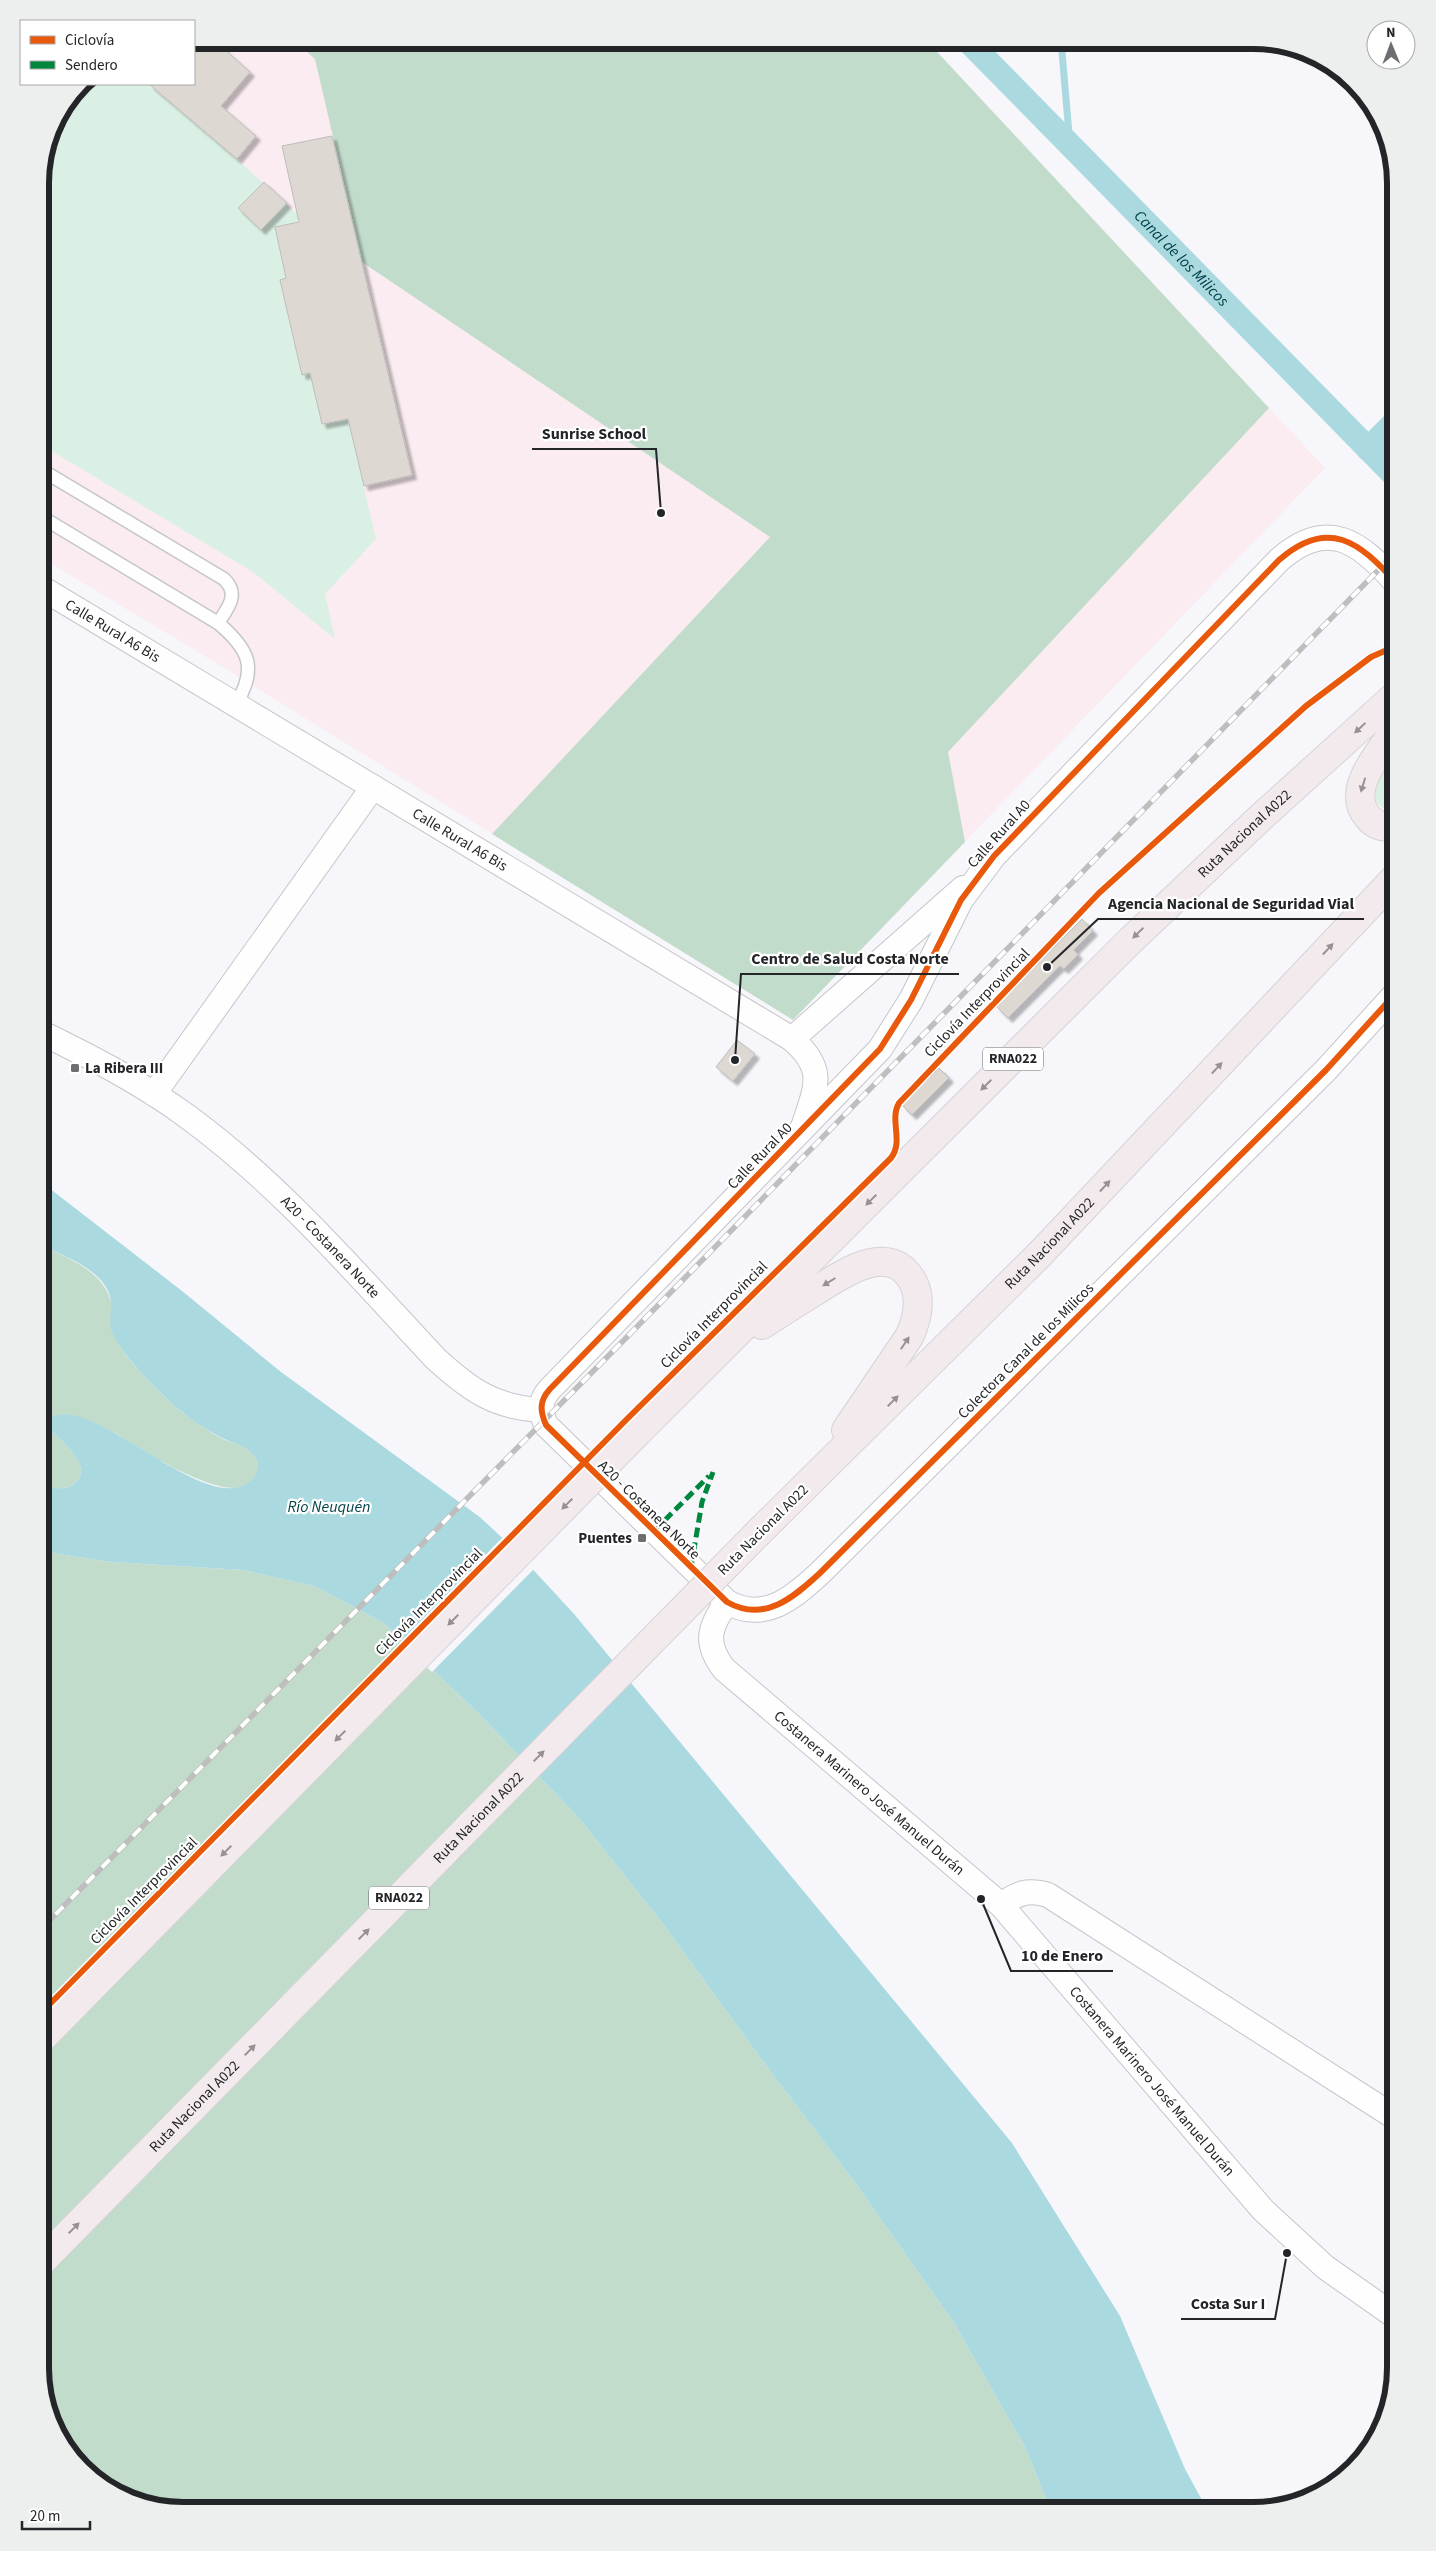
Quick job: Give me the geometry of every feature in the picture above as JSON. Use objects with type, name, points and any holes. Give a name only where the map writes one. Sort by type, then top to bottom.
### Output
[{"type":"highway","name":"Ruta Nacional A022","points":[[49,2031],[638,1432],[1131,940],[1259,819],[1387,703]]},
{"type":"highway","points":[[1387,743],[1368,772],[1360,793],[1365,814],[1372,822],[1380,826],[1387,826]]},
{"type":"highway","name":"Ruta Nacional A022","points":[[49,2254],[758,1533],[1052,1241],[1387,887]]},
{"type":"highway","points":[[720,1352],[854,1268],[866,1263],[891,1262],[910,1276],[915,1287],[918,1306],[915,1325],[909,1337],[808,1485]]},
{"type":"street","name":"Calle Rural A0","points":[[540,1410],[545,1395],[550,1388],[863,1069],[896,1026],[960,900],[976,878],[1022,825],[1290,550],[1304,542],[1317,539],[1346,541],[1368,552],[1387,573]]},
{"type":"street","name":"Calle Rural A6 Bis","points":[[49,592],[792,1039],[808,1053],[815,1066],[814,1094],[802,1131]]},
{"type":"street","points":[[154,1094],[373,786]]},
{"type":"street","name":"Calle Rural A0","points":[[792,1039],[939,907],[976,878]]},
{"type":"street","name":"Colectora Canal de los Milicos","points":[[727,1602],[740,1609],[753,1611],[769,1608],[803,1589],[1326,1070],[1387,1003]]},
{"type":"street","name":"A20 - Costanera Norte","points":[[49,1036],[82,1052],[154,1094],[187,1116],[254,1170],[297,1212],[456,1378],[495,1402],[517,1408],[540,1410],[550,1431],[727,1602]]},
{"type":"street","name":"Costanera Marinero José Manuel Durán","points":[[727,1602],[711,1631],[712,1650],[724,1669],[1001,1905],[1270,2216],[1325,2267],[1387,2311]]},
{"type":"street","points":[[1001,1905],[1022,1892],[1034,1890],[1048,1895],[1387,2112]]},
{"type":"lane","points":[[49,474],[224,579],[232,589],[233,597],[218,624]]},
{"type":"lane","points":[[49,521],[218,624],[234,636],[244,650],[250,676],[236,704]]},
{"type":"shaded area","points":[[195,49],[934,49],[1325,468],[793,1020],[213,661],[49,562],[49,174],[53,148],[59,131],[76,101],[91,85],[195,85]]},
{"type":"green space","points":[[304,49],[934,49],[1269,408],[948,752],[965,842],[793,1020],[492,834],[770,537],[362,262],[315,59]]},
{"type":"green space","points":[[91,85],[149,85],[237,159],[298,215],[299,222],[275,227],[286,278],[280,280],[302,375],[310,373],[322,423],[348,419],[376,539],[325,594],[335,639],[253,572],[49,449],[50,165],[53,148],[63,123],[76,101]]},
{"type":"green space","points":[[1387,762],[1387,812],[1374,800],[1372,785]]},
{"type":"green space","points":[[49,1249],[81,1265],[99,1280],[110,1299],[115,1335],[120,1347],[138,1369],[183,1413],[205,1429],[253,1453],[257,1460],[258,1469],[250,1483],[235,1488],[215,1485],[168,1465],[117,1434],[83,1418],[49,1427]]},
{"type":"green space","points":[[49,1428],[74,1454],[81,1469],[80,1477],[74,1484],[67,1488],[49,1487]]},
{"type":"green space","points":[[49,1550],[58,1554],[112,1562],[243,1570],[314,1586],[384,1623],[478,1713],[579,1818],[663,1924],[764,2063],[856,2184],[954,2323],[1025,2447],[1047,2502],[174,2502],[156,2500],[123,2488],[108,2480],[94,2469],[71,2443],[63,2428],[51,2395],[49,2377]]},
{"type":"water","name":"Río Neuquén","points":[[49,1188],[182,1291],[281,1372],[481,1518],[514,1549],[574,1614],[1012,2143],[1120,2316],[1185,2469],[1203,2502],[1047,2502],[1025,2447],[954,2323],[856,2184],[764,2063],[663,1924],[579,1818],[478,1713],[384,1623],[314,1586],[243,1570],[112,1562],[58,1554],[49,1550],[49,1487],[67,1488],[71,1486],[80,1477],[81,1469],[74,1454],[49,1428],[49,1420],[67,1414],[91,1421],[177,1470],[206,1483],[231,1488],[251,1481],[256,1475],[258,1468],[257,1461],[250,1451],[203,1427],[176,1407],[139,1371],[121,1348],[111,1329],[111,1302],[108,1291],[94,1273],[49,1249]]},
{"type":"pier","points":[[504,1536],[535,1568],[432,1672],[400,1642]]},
{"type":"building","points":[[195,49],[224,49],[250,72],[221,106],[256,136],[237,159],[150,85],[195,85]]},
{"type":"building","points":[[332,136],[412,475],[364,486],[348,419],[322,424],[310,373],[302,375],[280,280],[286,278],[275,227],[299,222],[282,146]]},
{"type":"building","points":[[264,182],[287,203],[261,230],[238,208]]},
{"type":"building","points":[[1082,919],[1093,931],[1074,950],[1078,955],[1064,969],[1060,966],[1008,1018],[996,1006]]},
{"type":"building","points":[[737,1040],[755,1054],[733,1081],[716,1067]]},
{"type":"building","points":[[939,1068],[949,1078],[912,1115],[902,1105]]},
{"type":"waterway","name":"Canal de los Milicos","points":[[976,49],[1387,468]]},
{"type":"waterway","points":[[1062,49],[1070,146]]},
{"type":"waterway","points":[[1368,449],[1387,430]]},
{"type":"railway","points":[[49,1921],[625,1339],[1387,561]]},
{"type":"marked path","points":[[691,1567],[702,1502],[713,1472]]},
{"type":"marked path","points":[[654,1531],[709,1476]]},
{"type":"cycle path","points":[[1387,573],[1356,546],[1342,540],[1328,538],[1313,540],[1297,547],[1279,560],[994,856],[961,900],[911,1000],[880,1049],[546,1393],[542,1406],[546,1425],[727,1602],[741,1608],[753,1610],[766,1609],[777,1605],[799,1591],[820,1573],[1326,1070],[1387,1003]]},
{"type":"cycle path","name":"Ciclovía Interprovincial","points":[[49,2005],[626,1420],[891,1158],[896,1145],[895,1116],[899,1103],[1099,893],[1306,706],[1371,657],[1387,650]]},
{"type":"place","name":"Sunrise School","points":[[661,513]]},
{"type":"place","name":"Agencia Nacional de Seguridad Vial","points":[[1047,967]]},
{"type":"place","name":"Centro de Salud Costa Norte","points":[[735,1060]]},
{"type":"place","name":"La Ribera III","points":[[75,1068]]},
{"type":"place","name":"Puentes","points":[[642,1538]]},
{"type":"place","name":"10 de Enero","points":[[981,1899]]},
{"type":"place","name":"Costa Sur I","points":[[1287,2253]]}]
